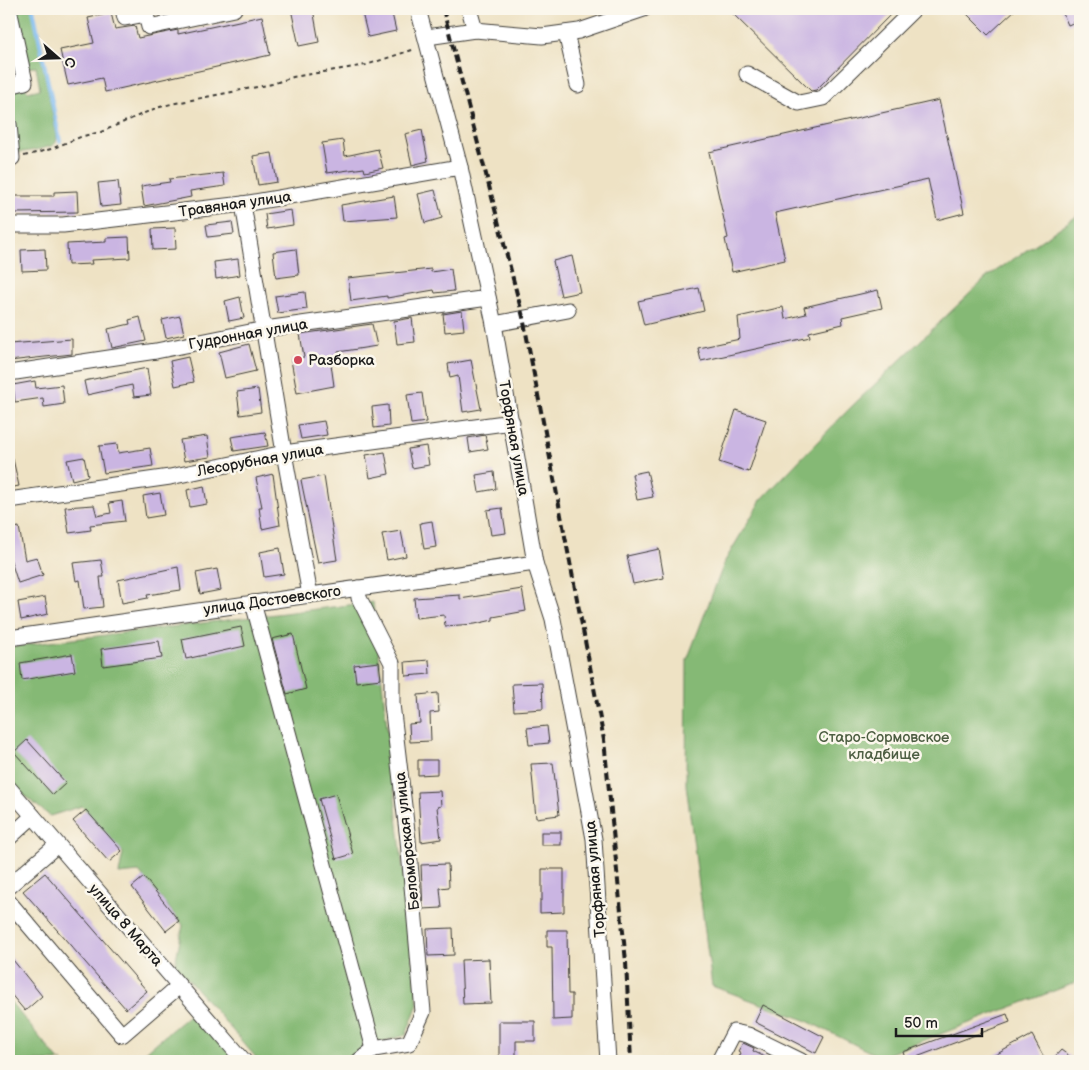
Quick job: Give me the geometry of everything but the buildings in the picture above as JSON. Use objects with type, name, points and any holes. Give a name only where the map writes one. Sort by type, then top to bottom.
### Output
[{"type":"street","points":[[9,9],[11,30],[25,82],[9,86]]},
{"type":"street","points":[[123,9],[125,18],[146,14],[149,27],[234,9]]},
{"type":"street","name":"Торфяная улица","points":[[418,9],[460,167],[494,324],[535,563],[553,619],[594,839],[608,1061]]},
{"type":"street","points":[[469,9],[475,30]]},
{"type":"street","points":[[428,41],[475,30],[542,36],[579,30],[644,9]]},
{"type":"street","points":[[747,74],[799,103],[823,98],[914,9]]},
{"type":"street","points":[[566,32],[578,85]]},
{"type":"street","points":[[9,124],[10,159]]},
{"type":"street","name":"Травяная улица","points":[[9,225],[63,225],[243,204],[460,167]]},
{"type":"street","points":[[243,204],[284,454],[310,595]]},
{"type":"street","name":"Гудронная улица","points":[[9,374],[156,351],[265,329],[488,298]]},
{"type":"street","points":[[494,324],[568,310]]},
{"type":"street","name":"Лесорубная улица","points":[[9,500],[170,477],[284,454],[512,422]]},
{"type":"street","name":"улица Достоевского","points":[[9,638],[535,563]]},
{"type":"street","name":"Беломорская улица","points":[[358,588],[359,598],[392,663],[392,704],[408,840],[423,1012],[409,1043],[374,1049],[359,1061]]},
{"type":"street","points":[[253,603],[374,1049]]},
{"type":"street","name":"улица 8 Марта","points":[[9,788],[244,1061]]},
{"type":"street","points":[[9,838],[33,816]]},
{"type":"street","points":[[9,886],[58,845]]},
{"type":"street","points":[[9,902],[122,1035],[179,986]]},
{"type":"street","points":[[719,1061],[734,1032],[748,1034],[801,1061]]},
{"type":"path","points":[[10,159],[51,149],[82,136],[101,132],[156,108],[272,84],[293,77],[366,65],[428,41]]},
{"type":"green space","points":[[19,9],[32,9],[57,136],[54,145],[21,152],[18,152],[13,128],[9,88],[24,85],[28,92],[40,89],[36,67],[25,68],[13,16],[19,13]]},
{"type":"green space","name":"Старо-Сормовское кладбище","points":[[1080,214],[1080,981],[880,1057],[805,1020],[712,986],[686,784],[687,660],[725,561],[761,500],[849,409],[987,277]]},
{"type":"green space","points":[[373,602],[418,1004],[406,1035],[364,1047],[348,1061],[259,1061],[175,964],[183,925],[139,872],[119,874],[123,853],[82,806],[50,816],[17,790],[9,780],[9,647]]},
{"type":"green space","points":[[9,1000],[59,1061],[9,1061]]},
{"type":"green space","points":[[194,1011],[238,1061],[135,1061]]},
{"type":"waterway","points":[[33,9],[60,141]]},
{"type":"railway","points":[[443,9],[523,317],[604,740],[626,962],[631,1061]]},
{"type":"place","name":"Разборка","points":[[298,360]]}]
